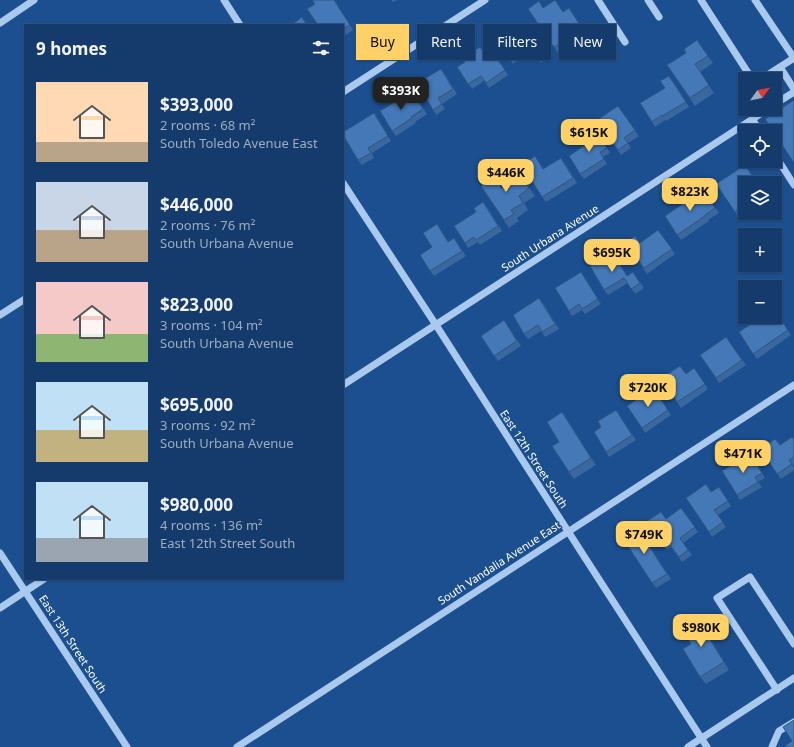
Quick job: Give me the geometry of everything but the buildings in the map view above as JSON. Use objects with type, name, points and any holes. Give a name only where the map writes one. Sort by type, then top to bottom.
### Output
[{"type":"street","points":[[0,23],[34,0]]},
{"type":"street","points":[[224,0],[239,24]]},
{"type":"street","points":[[344,91],[485,0]]},
{"type":"street","points":[[598,0],[625,42]]},
{"type":"street","points":[[648,0],[659,17]]},
{"type":"street","points":[[701,0],[747,72]]},
{"type":"street","points":[[755,0],[794,58],[772,72]]},
{"type":"street","points":[[780,67],[794,89]]},
{"type":"street","points":[[782,100],[794,92]]},
{"type":"street","name":"South Urbana Avenue","points":[[344,384],[436,326],[757,116]]},
{"type":"street","points":[[752,119],[755,124]]},
{"type":"street","points":[[782,166],[794,185]]},
{"type":"street","name":"East 12th Street South","points":[[344,185],[707,747]]},
{"type":"street","points":[[0,315],[24,300]]},
{"type":"street","name":"South Vandalia Avenue East","points":[[237,747],[794,385]]},
{"type":"street","name":"East 13th Street South","points":[[0,554],[127,747]]},
{"type":"street","points":[[777,690],[717,598],[750,577],[794,644]]},
{"type":"street","points":[[0,608],[43,580]]},
{"type":"street","points":[[688,747],[794,678]]},
{"type":"street","points":[[772,747],[779,732],[794,722]]}]
